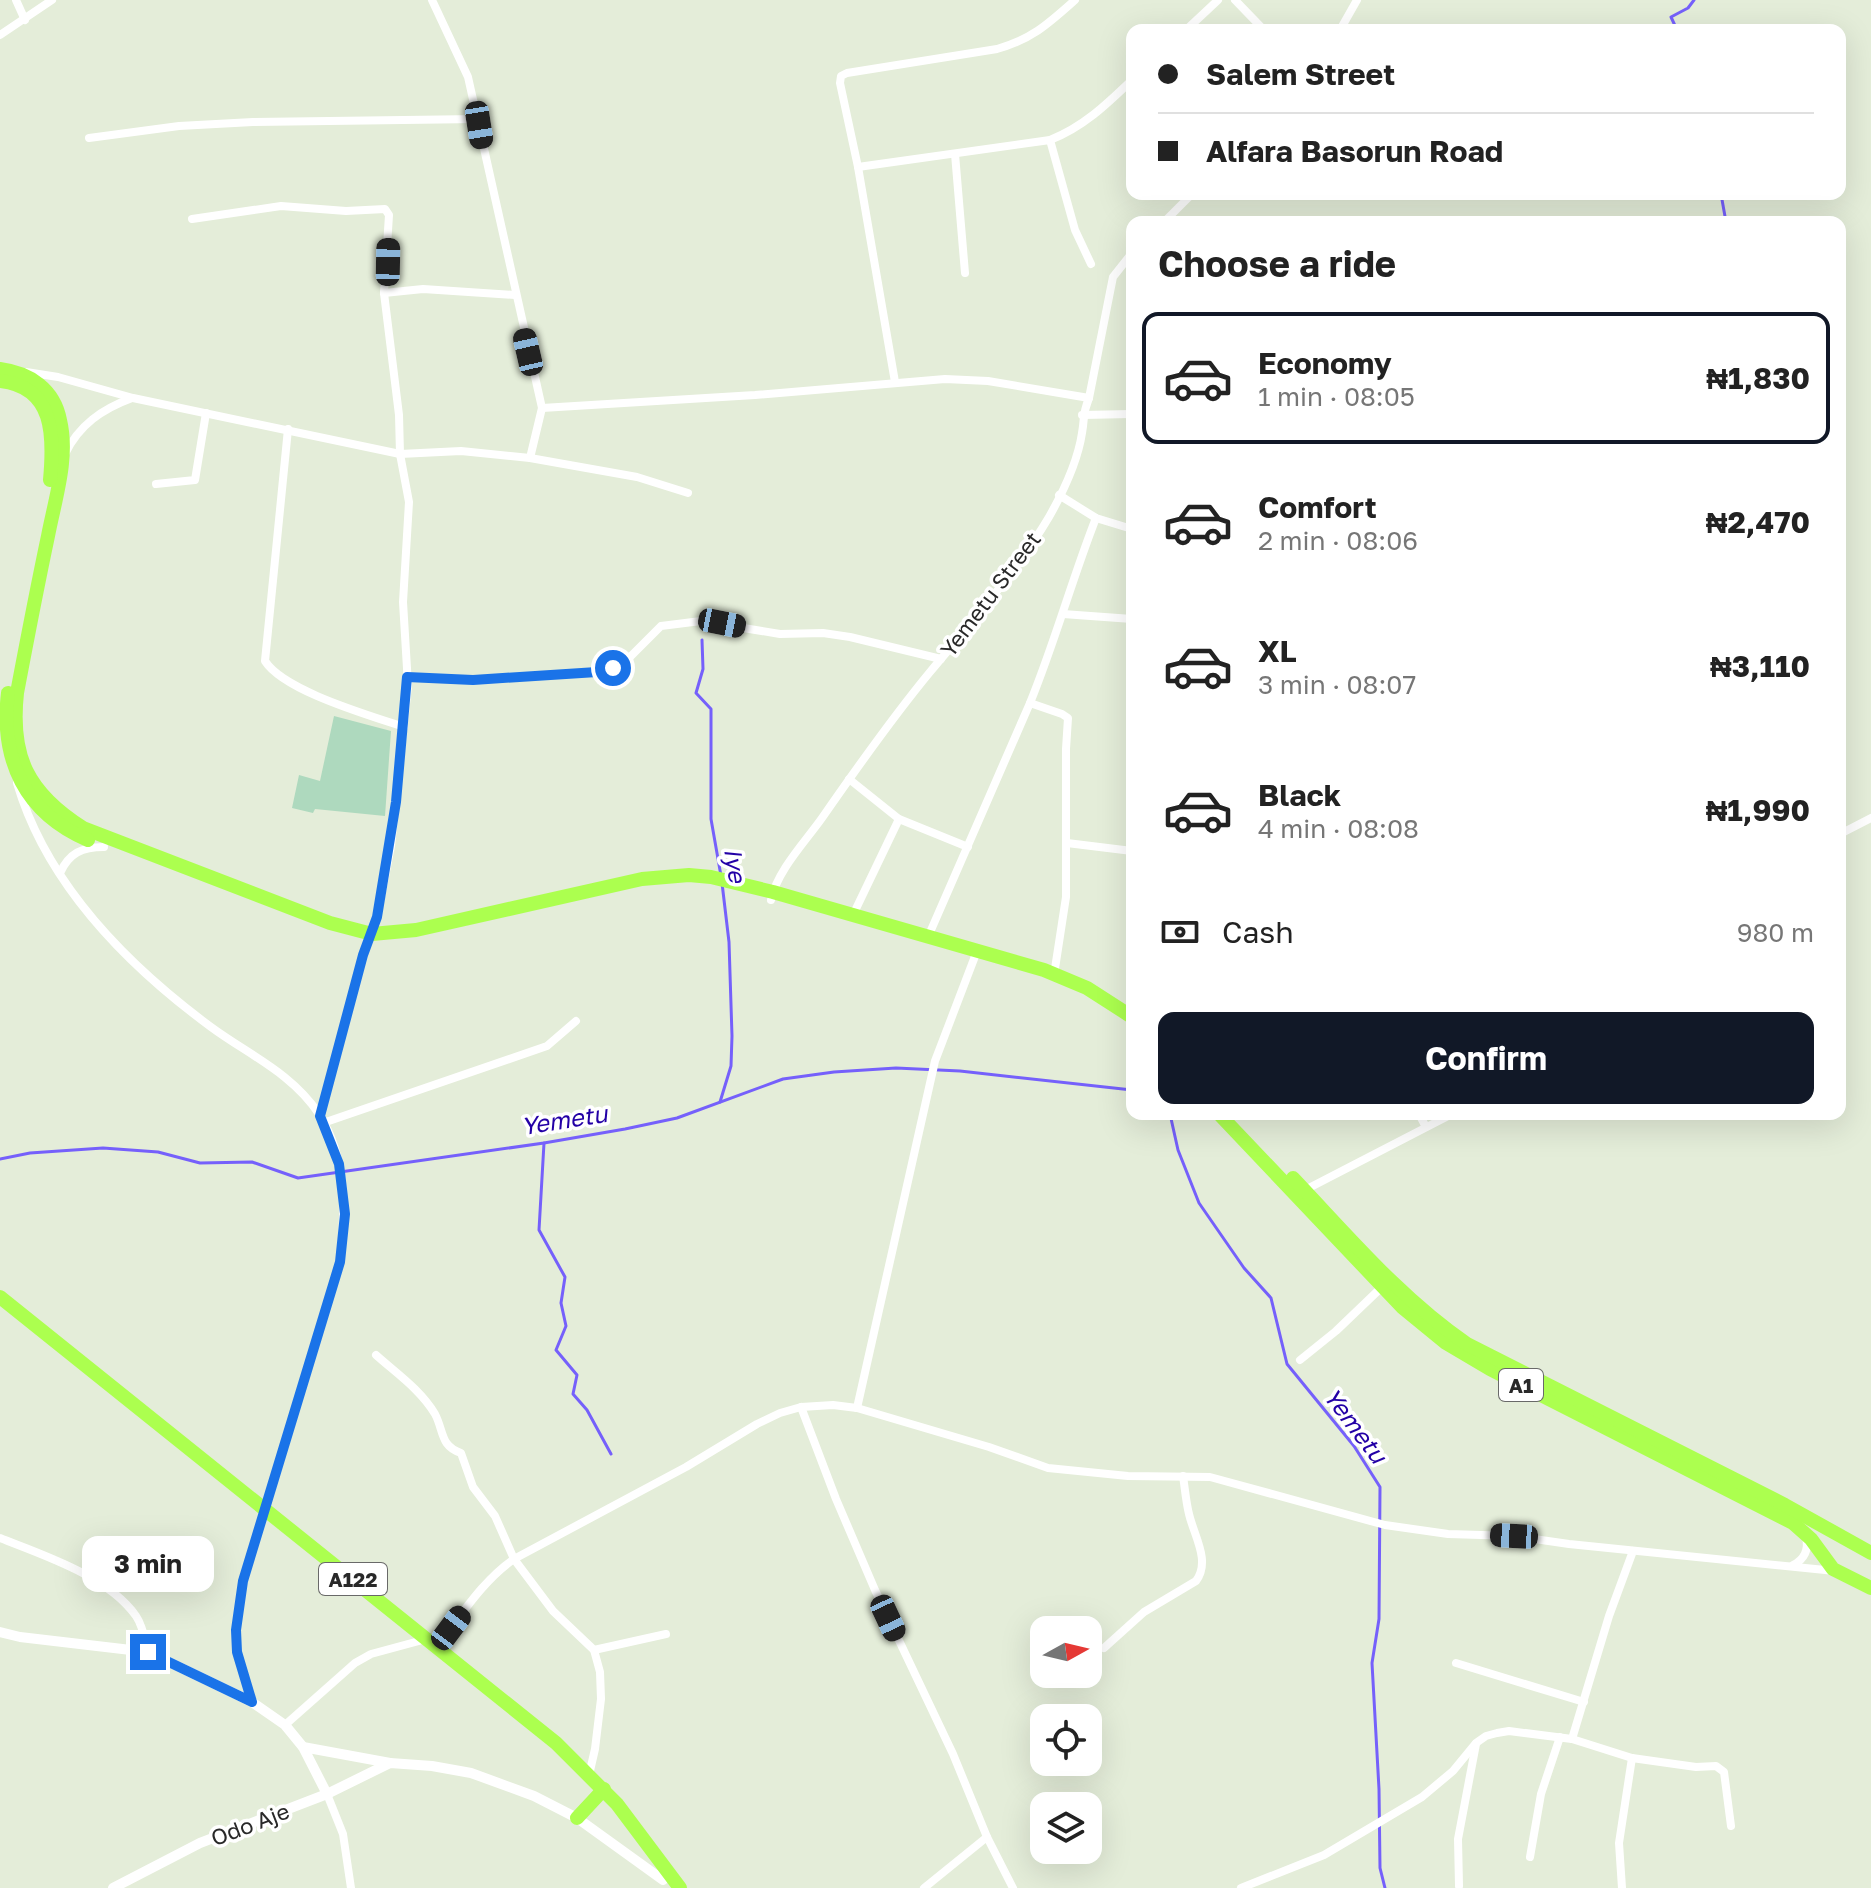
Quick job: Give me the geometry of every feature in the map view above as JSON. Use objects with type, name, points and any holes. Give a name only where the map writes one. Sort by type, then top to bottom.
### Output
[{"type":"highway","points":[[0,369],[17,371],[46,389],[60,420],[62,459],[5,713],[6,745],[14,770],[38,807],[78,836],[338,935],[370,938],[422,939],[632,890],[672,884],[707,885],[772,896],[928,937],[1069,988],[1126,1023]]},
{"type":"highway","points":[[0,381],[24,388],[36,396],[50,425],[52,445],[49,484],[14,716],[20,756],[31,781],[44,798],[72,821],[108,839],[370,938]]},
{"type":"highway","points":[[772,896],[1054,975],[1087,988],[1126,1013]]},
{"type":"highway","name":"A1","points":[[1225,1120],[1300,1192],[1386,1282],[1423,1326],[1466,1356],[1776,1513],[1803,1530],[1838,1572],[1871,1588]]},
{"type":"highway","name":"A1","points":[[1237,1120],[1300,1192]]},
{"type":"highway","name":"A1","points":[[1386,1282],[1467,1344],[1785,1505],[1871,1553]]},
{"type":"highway","name":"A122","points":[[0,1297],[587,1778]]},
{"type":"highway","name":"A122","points":[[0,1306],[437,1646],[587,1778],[680,1888]]},
{"type":"highway","points":[[577,1818],[601,1792]]},
{"type":"highway","name":"A122","points":[[601,1792],[666,1884]]},
{"type":"street","points":[[16,0],[25,20]]},
{"type":"street","points":[[0,35],[52,0]]},
{"type":"street","points":[[432,0],[468,77],[542,408],[530,458]]},
{"type":"street","points":[[895,382],[841,76],[1021,43],[1038,33],[1075,0]]},
{"type":"street","points":[[1192,24],[1218,0]]},
{"type":"street","points":[[1235,0],[1258,24]]},
{"type":"street","points":[[1343,24],[1357,0]]},
{"type":"street","points":[[858,167],[1050,140],[1074,131],[1126,86]]},
{"type":"street","points":[[89,138],[179,126],[253,122],[478,119]]},
{"type":"street","points":[[1050,140],[1075,230],[1091,264]]},
{"type":"street","points":[[955,154],[965,273]]},
{"type":"street","points":[[1170,216],[1186,200]]},
{"type":"street","points":[[192,219],[281,206],[346,211],[385,209],[389,215],[384,293],[399,415],[400,454],[409,502],[403,602],[407,677],[404,727],[391,846],[322,1120]]},
{"type":"street","name":"Yemetu Street","points":[[772,896],[784,872],[849,779],[1049,517],[1083,432],[1082,415],[1089,398],[1113,277],[1126,261]]},
{"type":"street","points":[[384,293],[423,289],[515,295]]},
{"type":"street","points":[[17,371],[58,377],[133,398],[400,454],[461,451],[530,458],[637,477],[688,493]]},
{"type":"street","points":[[542,408],[967,379],[1089,398]]},
{"type":"street","points":[[62,459],[85,425],[108,409],[133,398]]},
{"type":"street","points":[[156,484],[195,480],[206,413]]},
{"type":"street","points":[[1082,415],[1126,414]]},
{"type":"street","points":[[288,429],[265,661],[285,680],[323,698],[404,727]]},
{"type":"street","points":[[1059,495],[1096,518],[1126,527]]},
{"type":"street","points":[[928,937],[1030,703],[1096,518]]},
{"type":"street","points":[[1063,614],[1126,619]]},
{"type":"street","points":[[407,677],[473,680],[597,672],[613,668],[637,653],[644,640],[661,626],[701,621],[780,634],[823,633],[850,637],[941,659]]},
{"type":"street","points":[[1030,703],[1068,718],[1066,897],[1054,975]]},
{"type":"street","points":[[14,770],[33,828],[60,873],[126,956],[214,1029],[287,1078],[322,1120],[339,1164],[345,1214],[340,1262],[243,1581],[236,1630],[237,1652],[252,1702]]},
{"type":"street","points":[[849,779],[899,819],[968,847]]},
{"type":"street","points":[[1846,831],[1871,818]]},
{"type":"street","points":[[853,915],[899,819]]},
{"type":"street","points":[[1067,843],[1126,850]]},
{"type":"street","points":[[60,873],[64,864],[78,851],[104,847]]},
{"type":"street","points":[[857,1408],[935,1061],[976,955]]},
{"type":"street","points":[[322,1120],[547,1046],[576,1021]]},
{"type":"street","points":[[1422,1120],[1426,1127]]},
{"type":"street","points":[[1300,1192],[1440,1120]]},
{"type":"street","points":[[1300,1360],[1336,1331],[1386,1282]]},
{"type":"street","points":[[376,1355],[421,1395],[435,1415],[443,1441],[451,1450],[461,1453],[473,1487],[495,1516],[514,1559],[553,1611],[594,1650],[600,1672],[601,1699],[587,1778]]},
{"type":"street","points":[[437,1646],[478,1593],[514,1559],[686,1467],[757,1424],[801,1407],[833,1405],[857,1408],[1048,1468],[1128,1476],[1230,1480],[1385,1525],[1448,1534],[1514,1536],[1838,1572]]},
{"type":"street","points":[[801,1407],[864,1564],[1013,1888]]},
{"type":"street","points":[[1104,1648],[1144,1612],[1196,1581],[1200,1575],[1202,1556],[1188,1511],[1183,1476]]},
{"type":"street","points":[[1793,1565],[1807,1551],[1803,1530]]},
{"type":"street","points":[[0,1538],[61,1561],[109,1590],[135,1614],[142,1627],[148,1652]]},
{"type":"street","points":[[1572,1739],[1609,1616],[1633,1551]]},
{"type":"street","points":[[0,1632],[148,1652],[252,1702],[285,1725],[303,1747],[327,1794],[343,1834],[351,1888]]},
{"type":"street","points":[[594,1650],[666,1634]]},
{"type":"street","points":[[285,1725],[355,1663],[371,1654],[419,1641]]},
{"type":"street","points":[[1456,1663],[1584,1702]]},
{"type":"street","points":[[1241,1888],[1324,1855],[1434,1789],[1486,1736],[1509,1731],[1572,1739],[1632,1758],[1687,1766],[1716,1766],[1724,1772],[1731,1826]]},
{"type":"street","points":[[1530,1857],[1541,1794],[1560,1737]]},
{"type":"street","points":[[1459,1886],[1458,1839],[1476,1743]]},
{"type":"street","points":[[303,1747],[390,1763],[471,1773],[534,1796],[577,1818],[666,1884]]},
{"type":"street","points":[[1622,1888],[1619,1843],[1632,1758]]},
{"type":"street","name":"Odo Aje","points":[[113,1888],[200,1843],[327,1794],[390,1763]]},
{"type":"street","points":[[924,1888],[987,1837]]},
{"type":"green space","points":[[334,716],[391,731],[385,816],[315,809],[313,813],[292,808],[299,775],[320,781]]},
{"type":"waterway","points":[[1674,24],[1671,17],[1688,8],[1694,0]]},
{"type":"waterway","points":[[1722,200],[1725,216]]},
{"type":"waterway","name":"Iye","points":[[702,640],[703,669],[696,693],[711,709],[711,819],[721,876]]},
{"type":"waterway","name":"Iye","points":[[720,1102],[731,1066],[732,1036],[729,942],[722,883]]},
{"type":"waterway","name":"Yemetu","points":[[0,1159],[30,1153],[103,1148],[158,1152],[200,1163],[252,1162],[298,1178],[625,1129],[677,1118],[783,1079],[834,1072],[896,1068],[960,1071],[1126,1089]]},
{"type":"waterway","name":"Yemetu","points":[[1171,1120],[1178,1150],[1199,1203],[1244,1268],[1271,1298],[1287,1364],[1354,1446],[1380,1487],[1379,1619],[1372,1663],[1380,1868],[1385,1888]]},
{"type":"waterway","points":[[544,1143],[539,1230],[565,1277],[561,1303],[566,1326],[556,1350],[577,1375],[573,1394],[587,1410],[611,1454]]},
{"type":"route","points":[[148,1652],[252,1702],[237,1652],[238,1609],[243,1581],[340,1262],[345,1214],[339,1164],[320,1116],[363,955],[377,917],[391,846],[407,677],[473,680],[597,672],[613,668]]}]
